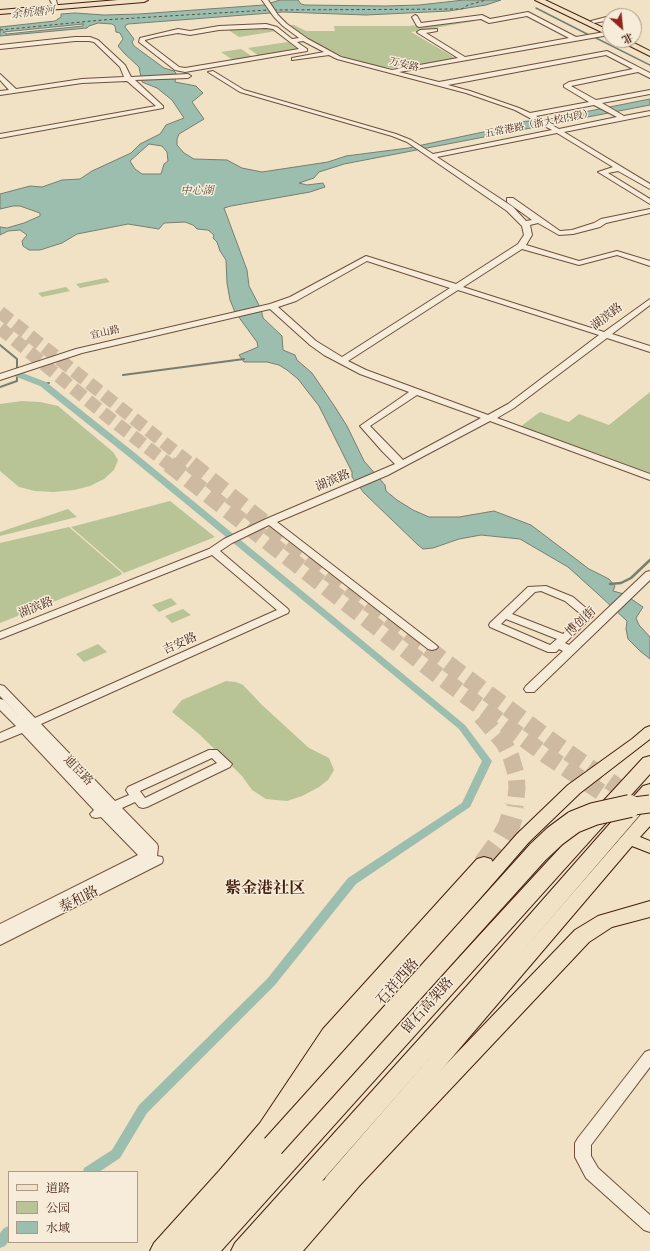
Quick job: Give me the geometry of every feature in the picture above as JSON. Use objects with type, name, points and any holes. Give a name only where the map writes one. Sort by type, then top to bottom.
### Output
[{"type":"highway","name":"留石高架路","points":[[205,1251],[650,762]]},
{"type":"highway","name":"留石高架路","points":[[244,1251],[650,791]]},
{"type":"highway","points":[[185,1251],[271,1138],[538,852],[555,836],[574,822],[594,814],[630,806],[650,804]]},
{"type":"highway","points":[[271,1138],[331,1035],[484,864]]},
{"type":"highway","points":[[287,1251],[351,1178],[582,936],[606,921],[650,909]]},
{"type":"highway","name":"石祥西路","points":[[163,1251],[228,1178],[271,1138]]},
{"type":"highway","points":[[263,1251],[329,1189]]},
{"type":"main road","points":[[0,9],[108,0]]},
{"type":"main road","points":[[0,12],[55,4],[144,0]]},
{"type":"main road","points":[[539,0],[594,21],[602,26]]},
{"type":"main road","points":[[549,0],[563,9],[602,28]]},
{"type":"main road","points":[[638,48],[650,54]]},
{"type":"main road","name":"石祥西路","points":[[271,1138],[523,838],[552,808],[574,789],[637,743],[650,731]]},
{"type":"main road","points":[[277,1251],[405,1098],[650,815]]},
{"type":"main road","points":[[630,839],[650,847]]},
{"type":"street","name":"万安路","points":[[266,1],[276,16],[285,25],[304,39],[339,58],[498,101],[533,116],[650,187]]},
{"type":"street","points":[[464,59],[420,32],[528,14],[575,39]]},
{"type":"street","points":[[415,17],[419,25],[482,17],[489,21]]},
{"type":"street","points":[[594,21],[602,20]]},
{"type":"street","points":[[291,41],[305,50],[185,70],[176,69],[142,42],[142,39],[178,31],[190,33],[219,28],[266,26],[275,28],[291,41],[304,39]]},
{"type":"street","points":[[390,72],[602,34]]},
{"type":"street","points":[[0,47],[90,38],[96,40],[103,49],[123,66],[132,78],[161,107],[0,136]]},
{"type":"street","points":[[0,94],[82,81],[181,76],[329,53]]},
{"type":"street","points":[[437,84],[607,53],[650,76]]},
{"type":"street","points":[[623,118],[566,86],[571,83],[639,70]]},
{"type":"street","points":[[211,72],[242,91],[394,135],[414,143],[510,209],[525,223],[528,235],[521,246],[342,361]]},
{"type":"street","points":[[0,76],[14,91]]},
{"type":"street","points":[[0,94],[22,90]]},
{"type":"street","points":[[533,116],[594,102],[650,92]]},
{"type":"street","name":"五常港路（浙大校内段）","points":[[430,154],[558,131],[650,112]]},
{"type":"street","points":[[620,168],[602,172],[650,202]]},
{"type":"street","points":[[509,199],[539,221],[559,232],[573,232],[597,225],[604,221],[650,211]]},
{"type":"street","points":[[525,223],[539,221]]},
{"type":"street","points":[[521,246],[579,263],[617,253],[650,264]]},
{"type":"street","name":"宜山路","points":[[0,377],[79,351],[270,307],[293,299],[366,258],[650,350]]},
{"type":"street","name":"湖滨路","points":[[0,636],[213,551],[228,541],[270,521],[402,465],[511,406],[650,301]]},
{"type":"street","points":[[270,307],[313,343],[363,372],[489,419],[650,476]]},
{"type":"street","points":[[402,465],[385,449],[365,426],[415,392]]},
{"type":"street","points":[[270,521],[432,647]]},
{"type":"street","name":"吉安路","points":[[0,738],[284,611],[213,551]]},
{"type":"street","name":"博创街","points":[[530,689],[632,593],[650,574]]},
{"type":"street","points":[[542,588],[569,599],[589,615],[561,641],[552,650],[494,625],[532,589],[542,588]]},
{"type":"street","points":[[505,615],[561,641],[571,650]]},
{"type":"street","name":"迪臣路","points":[[0,689],[27,726],[104,811],[152,857]]},
{"type":"street","name":"迪臣路","points":[[0,703],[27,726]]},
{"type":"street","points":[[213,752],[226,764],[143,804],[137,796],[132,790],[213,752]]},
{"type":"street","points":[[104,811],[137,796]]},
{"type":"street","name":"泰和路","points":[[0,930],[152,857]]},
{"type":"street","name":"泰和路","points":[[0,940],[152,857]]},
{"type":"street","points":[[650,1056],[583,1143],[583,1157],[592,1173],[650,1225]]},
{"type":"green space","points":[[472,20],[475,21],[411,32],[457,59],[393,68],[382,67],[346,58],[314,42],[289,25],[294,25],[306,31],[335,31],[334,26],[408,26]]},
{"type":"green space","points":[[272,28],[277,31],[239,37],[227,29]]},
{"type":"green space","points":[[288,42],[297,49],[259,56],[248,48]]},
{"type":"green space","points":[[241,49],[253,57],[233,60],[221,52]]},
{"type":"green space","points":[[106,278],[110,282],[80,288],[76,284]]},
{"type":"green space","points":[[66,287],[70,291],[42,297],[38,293]]},
{"type":"green space","points":[[650,392],[650,473],[520,427],[540,412],[569,422],[579,414],[609,425]]},
{"type":"green space","points":[[22,401],[40,402],[58,406],[113,452],[118,460],[114,470],[104,479],[90,486],[74,490],[54,492],[35,491],[19,487],[0,471],[0,404]]},
{"type":"green space","points":[[170,501],[215,537],[124,573],[71,527]]},
{"type":"green space","points":[[68,509],[77,517],[0,536],[0,532]]},
{"type":"green space","points":[[69,527],[122,573],[121,575],[0,623],[0,543]]},
{"type":"green space","points":[[171,598],[177,604],[159,612],[152,605]]},
{"type":"green space","points":[[183,609],[191,615],[172,623],[165,616]]},
{"type":"green space","points":[[98,644],[107,652],[84,662],[76,654]]},
{"type":"green space","points":[[226,681],[236,682],[243,685],[262,705],[309,748],[329,758],[334,770],[328,780],[319,787],[302,796],[287,801],[266,799],[252,790],[242,776],[199,734],[172,712],[182,700]]},
{"type":"water","name":"中心湖","points":[[280,0],[298,0],[301,4],[305,5],[386,6],[419,5],[464,0],[501,0],[486,5],[449,11],[366,15],[283,12],[128,24],[125,27],[134,39],[132,42],[134,46],[164,68],[174,71],[176,73],[175,82],[196,86],[203,93],[192,102],[204,119],[179,134],[177,139],[177,145],[184,153],[194,159],[227,160],[242,168],[262,172],[328,162],[346,156],[408,148],[516,125],[520,122],[554,118],[650,99],[650,105],[344,164],[319,172],[314,178],[299,183],[307,185],[323,183],[325,187],[310,192],[224,208],[247,270],[249,286],[261,309],[263,318],[282,336],[283,350],[295,355],[297,360],[312,373],[347,426],[364,461],[385,485],[386,491],[413,510],[429,517],[459,517],[494,511],[531,525],[589,569],[609,579],[615,586],[613,591],[624,594],[643,607],[636,618],[639,625],[650,637],[650,659],[628,639],[626,629],[627,621],[598,594],[568,567],[520,539],[481,535],[459,539],[433,548],[423,549],[364,493],[352,477],[352,472],[319,406],[298,379],[279,365],[267,362],[244,362],[239,355],[258,347],[257,342],[235,312],[230,300],[227,283],[226,260],[220,251],[217,242],[213,238],[214,235],[208,230],[197,229],[193,225],[185,222],[164,223],[159,229],[128,224],[77,234],[62,243],[40,250],[29,250],[23,246],[22,241],[27,235],[20,230],[8,231],[0,235],[0,227],[7,228],[24,223],[40,216],[40,213],[20,206],[0,209],[0,194],[30,186],[42,187],[62,180],[80,179],[92,171],[131,153],[140,144],[160,134],[166,125],[184,118],[172,100],[157,88],[142,82],[139,67],[118,46],[123,39],[120,33],[116,32],[115,26],[112,24],[98,23],[87,28],[0,36],[0,27],[55,21],[61,17],[61,14],[139,14],[264,5]],"holes":[[[83,24],[83,26],[7,34],[3,32]],[[149,144],[162,146],[167,152],[168,161],[164,164],[161,174],[142,174],[135,169],[130,161]]]},
{"type":"waterway","points":[[536,8],[589,35]]},
{"type":"waterway","points":[[594,37],[650,65]]},
{"type":"waterway","points":[[0,345],[17,359],[17,368]]},
{"type":"waterway","points":[[123,375],[244,359]]},
{"type":"waterway","points":[[0,387],[17,381],[17,374]]},
{"type":"waterway","points":[[17,374],[43,384],[132,455],[462,727],[487,761],[466,805],[352,881],[271,982],[143,1109],[116,1154],[90,1171]]},
{"type":"waterway","points":[[43,384],[49,383]]},
{"type":"waterway","points":[[610,584],[621,583],[631,578],[650,560]]},
{"type":"waterway","points":[[0,1242],[8,1233]]},
{"type":"ferry route","points":[[274,10],[462,9],[468,5],[486,0]]},
{"type":"ferry route","points":[[0,30],[102,20],[269,10]]},
{"type":"tunnel","points":[[0,312],[192,465]]},
{"type":"tunnel","points":[[0,328],[107,416],[170,465]]},
{"type":"tunnel","points":[[169,464],[439,676],[546,755],[623,807]]},
{"type":"tunnel","points":[[191,464],[282,537],[455,669],[556,744],[635,799]]},
{"type":"tunnel","points":[[481,716],[504,743],[511,757],[516,774],[517,788],[515,807]]},
{"type":"tunnel","points":[[484,864],[498,845],[509,826],[515,806]]},
{"type":"tunnel","points":[[622,806],[650,825]]},
{"type":"district","name":"紫金港社区","points":[[265,889]]},
{"type":"water label","name":"余杭塘河","points":[[33,13]]}]
